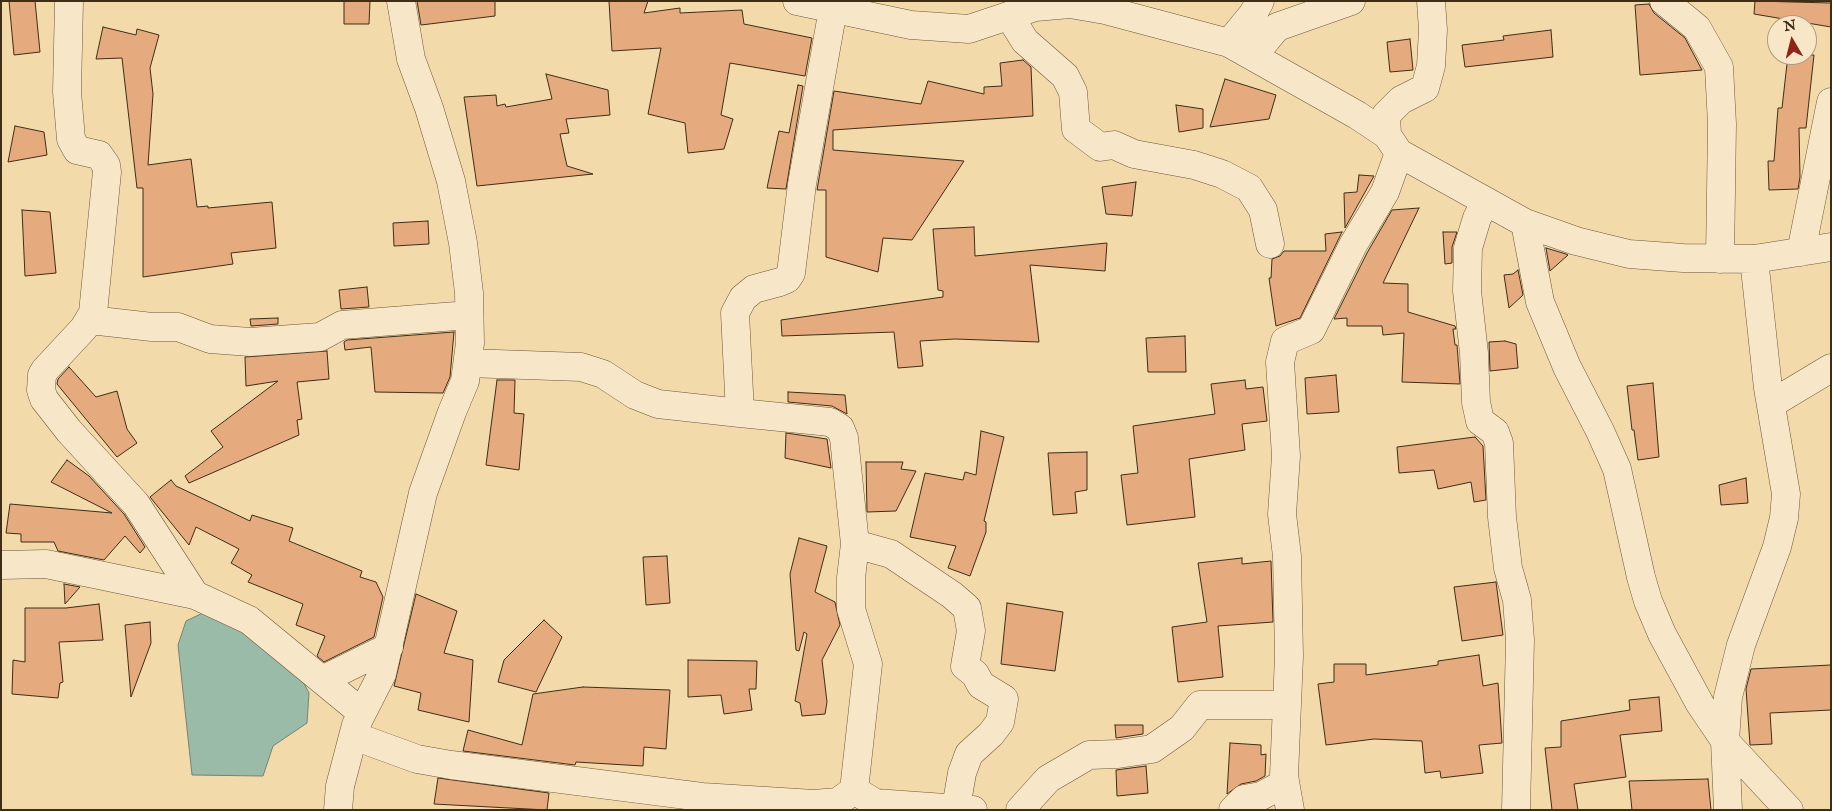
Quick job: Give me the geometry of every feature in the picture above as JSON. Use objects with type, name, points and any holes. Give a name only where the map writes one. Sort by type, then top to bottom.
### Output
[{"type":"street","points":[[69,1],[66,92],[71,139],[77,150],[99,155],[106,165],[107,172],[93,313],[90,320],[45,370],[41,382],[42,394],[68,431],[136,504],[195,595]]},
{"type":"street","points":[[338,810],[340,786],[358,724],[382,674],[423,493],[465,381],[470,343],[462,243],[451,181],[429,108],[411,59],[401,1]]},
{"type":"street","points":[[797,1],[911,25],[969,29],[1035,8],[1070,4],[1105,10],[1229,43],[1357,115],[1393,144],[1486,201],[1525,223],[1576,241],[1629,254],[1720,259],[1754,259],[1831,247]]},
{"type":"street","points":[[1229,43],[1253,14],[1260,1]]},
{"type":"street","points":[[1254,56],[1277,27],[1350,1]]},
{"type":"street","points":[[1290,810],[1285,783],[1289,656],[1287,556],[1282,514],[1286,456],[1280,362],[1285,340],[1311,330],[1353,245],[1386,192],[1393,144],[1386,115],[1401,100],[1425,88],[1431,66],[1434,30],[1431,1]]},
{"type":"street","points":[[1664,1],[1697,28],[1719,67],[1722,124],[1720,259]]},
{"type":"street","points":[[740,413],[735,313],[743,298],[754,289],[780,282],[787,279],[790,274],[802,184],[833,9]]},
{"type":"street","points":[[1010,17],[1025,41],[1066,76],[1073,92],[1076,129],[1100,146],[1114,144],[1134,154],[1194,165],[1222,174],[1249,188],[1263,210],[1270,244]]},
{"type":"street","points":[[1801,252],[1831,102]]},
{"type":"street","points":[[1486,201],[1477,218],[1468,248],[1467,291],[1474,353],[1476,402],[1480,421],[1495,432],[1499,443],[1502,517],[1507,559],[1517,600],[1520,640],[1516,810]]},
{"type":"street","points":[[1525,223],[1540,302],[1567,367],[1617,469],[1648,601],[1662,634],[1700,704],[1725,741],[1789,810]]},
{"type":"street","points":[[1728,810],[1725,741],[1728,697],[1740,645],[1766,579],[1784,518],[1786,494],[1771,404],[1754,259]]},
{"type":"street","points":[[90,320],[152,328],[178,327],[210,339],[250,342],[320,337],[342,325],[469,315]]},
{"type":"street","points":[[1,565],[46,564],[195,595],[249,620],[322,680],[358,724],[417,759],[702,797],[814,804],[838,802],[854,790],[868,664],[852,610],[851,578],[855,544],[844,438],[840,428],[830,422],[658,404],[635,395],[602,374],[581,367],[468,363]]},
{"type":"street","points":[[1771,404],[1831,368]]},
{"type":"street","points":[[854,790],[875,802],[964,809],[962,773],[970,754],[1000,722],[1004,699],[981,685],[975,674],[965,666],[971,631],[967,608],[952,595],[891,554],[855,544]]},
{"type":"street","points":[[322,680],[389,647]]},
{"type":"street","points":[[1020,810],[1048,779],[1089,755],[1118,754],[1152,749],[1182,728],[1200,705],[1287,705]]},
{"type":"street","points":[[1233,810],[1244,799],[1261,796],[1285,783]]},
{"type":"shaded area","points":[[209,610],[240,619],[297,670],[309,693],[307,723],[273,746],[263,776],[192,775],[178,645],[186,621]]},
{"type":"building","points":[[9,1],[35,1],[40,52],[14,55]]},
{"type":"building","points":[[344,1],[370,1],[369,24],[344,24]]},
{"type":"building","points":[[417,1],[495,1],[495,16],[421,25]]},
{"type":"building","points":[[609,1],[648,1],[644,13],[680,8],[680,13],[742,10],[744,24],[812,38],[805,76],[730,63],[721,115],[733,119],[724,149],[688,153],[685,123],[648,114],[661,48],[612,51]]},
{"type":"building","points":[[1755,1],[1831,3],[1831,27],[1817,25],[1817,15],[1767,16],[1754,14]]},
{"type":"building","points":[[1649,4],[1654,13],[1685,38],[1702,70],[1640,75],[1635,5]]},
{"type":"building","points":[[103,27],[136,35],[137,29],[159,35],[150,68],[153,94],[148,165],[191,159],[197,207],[208,206],[208,208],[272,202],[276,248],[231,253],[233,264],[143,277],[143,188],[137,188],[122,58],[96,59]]},
{"type":"building","points":[[1551,30],[1553,57],[1465,67],[1462,45],[1504,40],[1503,36]]},
{"type":"building","points":[[1410,39],[1413,70],[1390,72],[1387,42]]},
{"type":"building","points":[[1023,60],[1031,67],[1033,116],[833,130],[833,150],[964,161],[912,240],[883,238],[878,272],[826,257],[826,190],[817,190],[834,91],[921,104],[928,81],[984,94],[984,87],[1002,86],[1000,63]]},
{"type":"building","points":[[1787,65],[1813,65],[1806,128],[1799,128],[1800,177],[1798,189],[1769,190],[1768,161],[1774,161],[1778,108],[1782,108]]},
{"type":"building","points":[[546,74],[608,90],[610,115],[566,119],[569,133],[560,134],[567,166],[593,174],[477,186],[464,97],[496,95],[497,106],[505,104],[506,107],[552,99]]},
{"type":"building","points":[[1225,79],[1276,95],[1269,119],[1210,127]]},
{"type":"building","points":[[798,85],[803,86],[786,189],[767,188],[779,131],[789,133]]},
{"type":"building","points":[[1176,105],[1203,109],[1203,128],[1179,132]]},
{"type":"building","points":[[15,126],[44,132],[47,155],[8,162]]},
{"type":"building","points":[[1359,175],[1374,176],[1345,228],[1344,193],[1357,192]]},
{"type":"building","points":[[1136,182],[1132,216],[1106,214],[1102,187]]},
{"type":"building","points":[[1419,208],[1383,283],[1408,284],[1408,312],[1455,326],[1456,329],[1453,329],[1455,345],[1457,345],[1460,384],[1402,382],[1404,333],[1383,335],[1382,326],[1347,326],[1347,318],[1334,319],[1367,253],[1392,210]]},
{"type":"building","points":[[22,210],[50,212],[56,273],[25,276]]},
{"type":"building","points":[[428,221],[429,244],[394,246],[393,223]]},
{"type":"building","points":[[974,227],[975,256],[1107,243],[1105,271],[1030,265],[1039,342],[955,339],[920,341],[923,366],[898,368],[894,332],[782,336],[781,320],[943,297],[943,291],[938,290],[933,229]]},
{"type":"building","points":[[1342,232],[1300,318],[1276,326],[1269,278],[1271,278],[1272,259],[1280,256],[1284,251],[1326,251],[1325,234]]},
{"type":"building","points":[[1443,232],[1457,232],[1452,247],[1452,263],[1445,264]]},
{"type":"building","points":[[1546,248],[1568,255],[1550,271]]},
{"type":"building","points":[[1518,270],[1523,295],[1509,308],[1504,275],[1513,274]]},
{"type":"building","points":[[367,287],[369,307],[341,309],[339,290]]},
{"type":"building","points":[[278,318],[278,324],[251,326],[250,319]]},
{"type":"building","points":[[454,332],[450,377],[443,393],[375,392],[371,347],[345,350],[344,342],[347,340]]},
{"type":"building","points":[[1185,336],[1186,372],[1148,372],[1146,338]]},
{"type":"building","points":[[1505,341],[1516,344],[1518,368],[1490,371],[1489,342]]},
{"type":"building","points":[[327,351],[329,379],[297,382],[302,419],[297,420],[299,435],[189,483],[185,476],[223,447],[211,431],[278,381],[246,386],[245,357]]},
{"type":"building","points":[[69,367],[96,397],[117,391],[127,429],[137,443],[117,457],[57,384],[58,379]]},
{"type":"building","points":[[1336,375],[1339,412],[1307,414],[1305,378]]},
{"type":"building","points":[[497,380],[515,380],[514,413],[524,414],[519,470],[486,465]]},
{"type":"building","points":[[1245,380],[1246,389],[1263,387],[1267,421],[1242,424],[1245,450],[1189,459],[1195,517],[1127,525],[1121,475],[1138,473],[1133,426],[1215,414],[1211,384]]},
{"type":"building","points":[[1653,383],[1659,457],[1638,460],[1634,430],[1632,430],[1627,386]]},
{"type":"building","points":[[788,392],[845,395],[847,414],[832,406],[788,402]]},
{"type":"building","points":[[981,431],[1004,437],[984,521],[986,522],[986,532],[970,576],[948,568],[956,546],[910,537],[925,473],[963,480],[965,472],[976,475]]},
{"type":"building","points":[[786,433],[827,439],[831,468],[785,458]]},
{"type":"building","points":[[1475,437],[1483,446],[1486,500],[1474,502],[1471,482],[1438,489],[1434,470],[1399,473],[1397,447]]},
{"type":"building","points":[[1087,452],[1087,490],[1075,492],[1077,513],[1053,515],[1048,453]]},
{"type":"building","points":[[67,460],[89,476],[124,514],[145,547],[140,553],[125,536],[104,560],[58,551],[54,542],[21,542],[21,534],[6,533],[10,504],[112,513],[51,482]]},
{"type":"building","points":[[866,462],[903,462],[901,469],[916,471],[896,511],[867,512]]},
{"type":"building","points":[[1746,478],[1748,503],[1721,505],[1719,485]]},
{"type":"building","points":[[171,480],[176,486],[250,521],[252,515],[293,528],[289,541],[362,571],[360,577],[376,582],[383,597],[374,637],[324,662],[317,656],[325,636],[296,625],[303,604],[248,582],[252,575],[231,563],[239,549],[196,527],[189,545],[150,497]]},
{"type":"building","points":[[799,538],[827,546],[815,592],[835,602],[840,625],[822,660],[827,702],[825,714],[802,716],[800,703],[795,701],[807,634],[804,632],[799,651],[796,650],[790,574]]},
{"type":"building","points":[[667,556],[670,603],[646,605],[643,557]]},
{"type":"building","points":[[1242,558],[1242,564],[1271,561],[1273,622],[1218,626],[1223,677],[1178,682],[1172,627],[1207,622],[1198,563]]},
{"type":"building","points":[[1496,582],[1503,635],[1462,641],[1454,587]]},
{"type":"building","points":[[64,584],[80,587],[65,604]]},
{"type":"building","points":[[416,594],[457,611],[444,653],[473,660],[469,722],[418,710],[421,693],[394,686]]},
{"type":"building","points":[[1007,603],[1063,612],[1055,671],[1001,664]]},
{"type":"building","points":[[99,604],[103,640],[59,642],[63,682],[60,683],[58,698],[12,694],[13,660],[25,662],[25,608],[66,608]]},
{"type":"building","points":[[544,620],[562,637],[536,692],[498,682],[504,660]]},
{"type":"building","points":[[150,622],[151,643],[131,697],[125,625]]},
{"type":"building","points":[[1479,655],[1483,686],[1498,683],[1502,743],[1479,745],[1483,773],[1441,778],[1440,771],[1425,773],[1422,741],[1374,739],[1326,745],[1318,684],[1334,682],[1334,664],[1366,664],[1366,675],[1438,665],[1438,661]]},
{"type":"building","points":[[688,660],[757,661],[756,689],[749,689],[752,710],[724,714],[721,695],[688,697]]},
{"type":"building","points":[[1831,665],[1831,710],[1770,713],[1772,744],[1750,745],[1746,689],[1751,669]]},
{"type":"building","points":[[583,687],[670,690],[666,749],[644,747],[643,766],[576,762],[575,765],[463,751],[468,730],[522,745],[533,694]]},
{"type":"building","points":[[1659,697],[1662,731],[1620,735],[1626,777],[1574,784],[1578,810],[1552,810],[1545,748],[1561,747],[1561,721],[1630,710],[1629,700]]},
{"type":"building","points":[[1115,725],[1143,725],[1143,734],[1116,738]]},
{"type":"building","points":[[1230,743],[1261,745],[1261,755],[1266,754],[1265,776],[1256,781],[1241,784],[1227,794]]},
{"type":"building","points":[[1146,766],[1148,793],[1117,796],[1116,770]]},
{"type":"building","points":[[438,778],[549,793],[547,810],[434,804]]},
{"type":"building","points":[[1708,779],[1711,810],[1632,810],[1629,781]]}]
